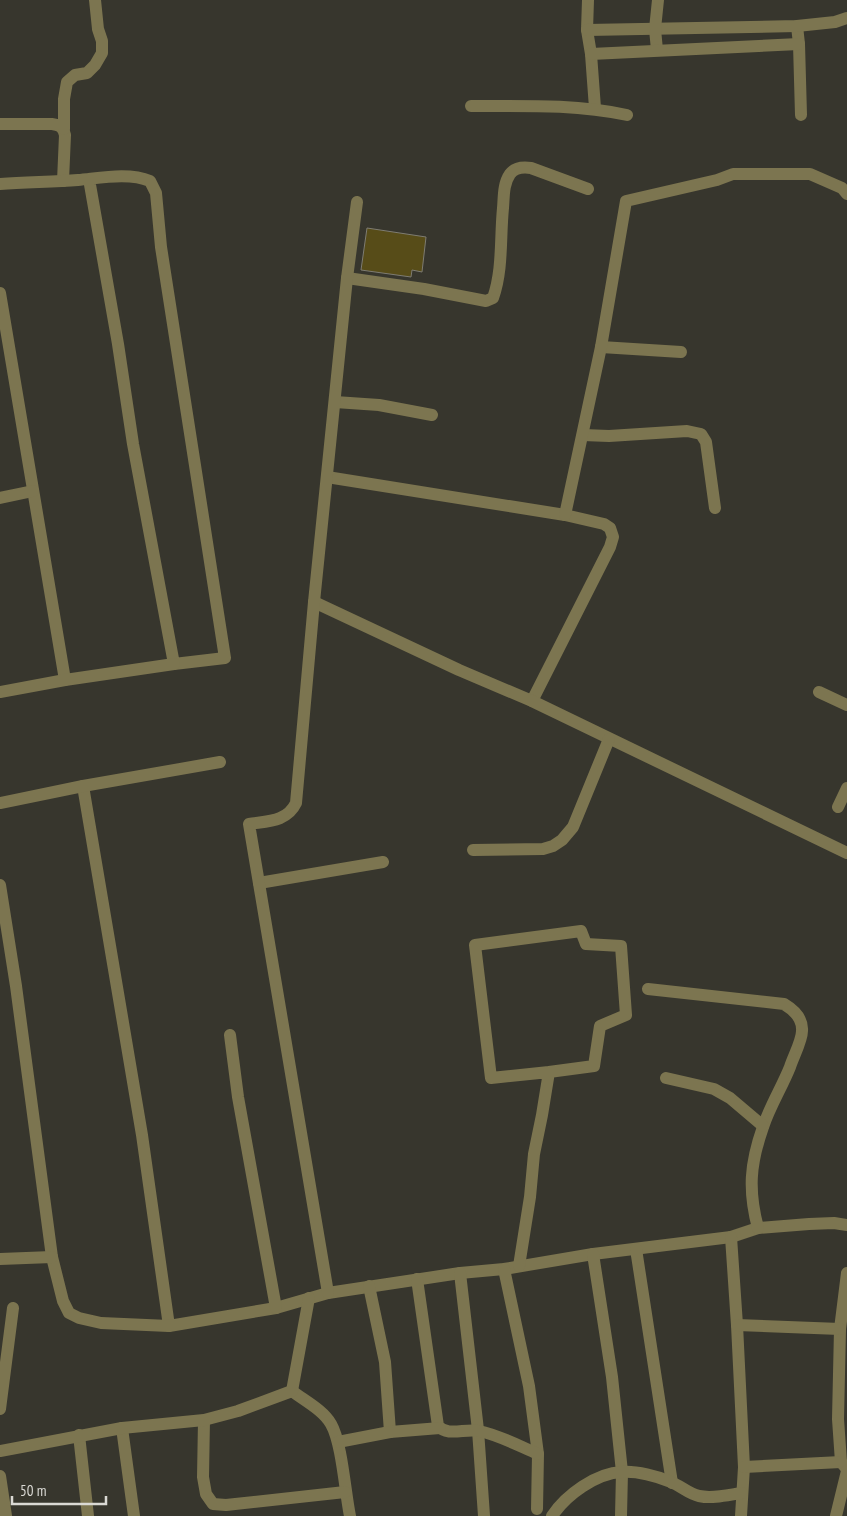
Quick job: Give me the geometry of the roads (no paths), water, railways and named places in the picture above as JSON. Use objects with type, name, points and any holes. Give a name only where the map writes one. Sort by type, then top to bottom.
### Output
[{"type":"street","points":[[63,181],[64,98],[67,82],[75,75],[88,72],[102,53],[102,41],[98,29],[95,0]]},
{"type":"street","points":[[588,0],[587,30],[592,54],[595,108]]},
{"type":"street","points":[[657,50],[655,29],[658,0]]},
{"type":"street","points":[[587,30],[798,26],[835,22],[847,18]]},
{"type":"street","points":[[798,26],[801,115]]},
{"type":"street","points":[[592,54],[800,44]]},
{"type":"street","points":[[471,106],[595,108],[627,114]]},
{"type":"street","points":[[0,124],[52,124],[60,125],[64,128]]},
{"type":"street","points":[[347,278],[424,289],[486,302],[494,298],[499,281],[505,185],[511,172],[521,167],[531,168],[588,189]]},
{"type":"street","points":[[565,515],[601,348],[626,200],[717,180],[733,174],[810,174],[842,188],[847,194]]},
{"type":"street","points":[[0,184],[140,176],[150,181],[156,193],[164,267],[225,658],[65,680],[0,692]]},
{"type":"street","points":[[89,179],[133,444],[174,664]]},
{"type":"street","points":[[328,1292],[249,824],[286,817],[292,812],[296,803],[314,602],[347,278],[357,202]]},
{"type":"street","points":[[0,293],[65,680]]},
{"type":"street","points":[[601,348],[681,352]]},
{"type":"street","points":[[335,402],[379,405],[432,415]]},
{"type":"street","points":[[583,435],[609,436],[687,431],[701,434],[706,442],[715,508]]},
{"type":"street","points":[[327,477],[565,515],[604,524],[610,528],[613,537],[610,547],[532,701]]},
{"type":"street","points":[[0,498],[34,491]]},
{"type":"street","points":[[314,602],[459,670],[532,701],[847,853]]},
{"type":"street","points":[[819,692],[847,705]]},
{"type":"street","points":[[473,850],[542,849],[553,846],[562,840],[572,827],[609,739]]},
{"type":"street","points":[[0,803],[83,786],[220,762]]},
{"type":"street","points":[[83,786],[142,1135],[169,1326]]},
{"type":"street","points":[[838,807],[847,788]]},
{"type":"street","points":[[259,883],[384,862]]},
{"type":"street","points":[[0,885],[31,1093],[52,1257],[62,1301],[69,1313],[78,1318],[101,1323],[169,1326],[276,1308],[328,1292],[593,1254],[731,1237],[758,1228],[834,1223],[847,1225]]},
{"type":"street","points":[[581,931],[586,944],[621,946],[626,1015],[600,1026],[594,1066],[548,1072],[491,1078],[475,945],[581,931]]},
{"type":"street","points":[[648,989],[784,1004],[793,1010],[801,1021],[803,1031],[784,1083],[763,1126],[751,1170],[752,1203],[758,1228]]},
{"type":"street","points":[[230,1035],[238,1097],[276,1308]]},
{"type":"street","points":[[519,1266],[530,1197],[534,1154],[548,1072]]},
{"type":"street","points":[[666,1078],[714,1089],[730,1098],[763,1126]]},
{"type":"street","points":[[731,1237],[738,1326],[744,1467],[741,1516]]},
{"type":"street","points":[[636,1249],[672,1482]]},
{"type":"street","points":[[593,1254],[612,1377],[622,1472],[621,1516]]},
{"type":"street","points":[[0,1259],[52,1257]]},
{"type":"street","points":[[504,1268],[529,1386],[538,1454],[537,1509]]},
{"type":"street","points":[[460,1273],[478,1430],[484,1516]]},
{"type":"street","points":[[836,1516],[845,1467],[838,1419],[840,1329],[847,1273]]},
{"type":"street","points":[[417,1279],[438,1426],[448,1432],[478,1430],[538,1454]]},
{"type":"street","points":[[369,1286],[386,1362],[390,1432]]},
{"type":"street","points":[[292,1391],[310,1298]]},
{"type":"street","points":[[0,1409],[13,1308]]},
{"type":"street","points":[[738,1326],[840,1329]]},
{"type":"street","points":[[0,1451],[122,1428],[204,1420],[292,1391]]},
{"type":"street","points":[[292,1391],[322,1412],[331,1424],[338,1442],[350,1516]]},
{"type":"street","points":[[204,1420],[203,1477],[206,1494],[213,1504],[226,1505],[345,1492]]},
{"type":"street","points":[[122,1428],[134,1516]]},
{"type":"street","points":[[338,1442],[390,1432],[440,1428]]},
{"type":"street","points":[[79,1435],[88,1516]]},
{"type":"street","points":[[744,1467],[845,1467]]},
{"type":"street","points":[[552,1516],[558,1507],[580,1487],[607,1475],[622,1472],[652,1476],[672,1482],[700,1496],[742,1493]]},
{"type":"street","points":[[0,1476],[6,1516]]}]
